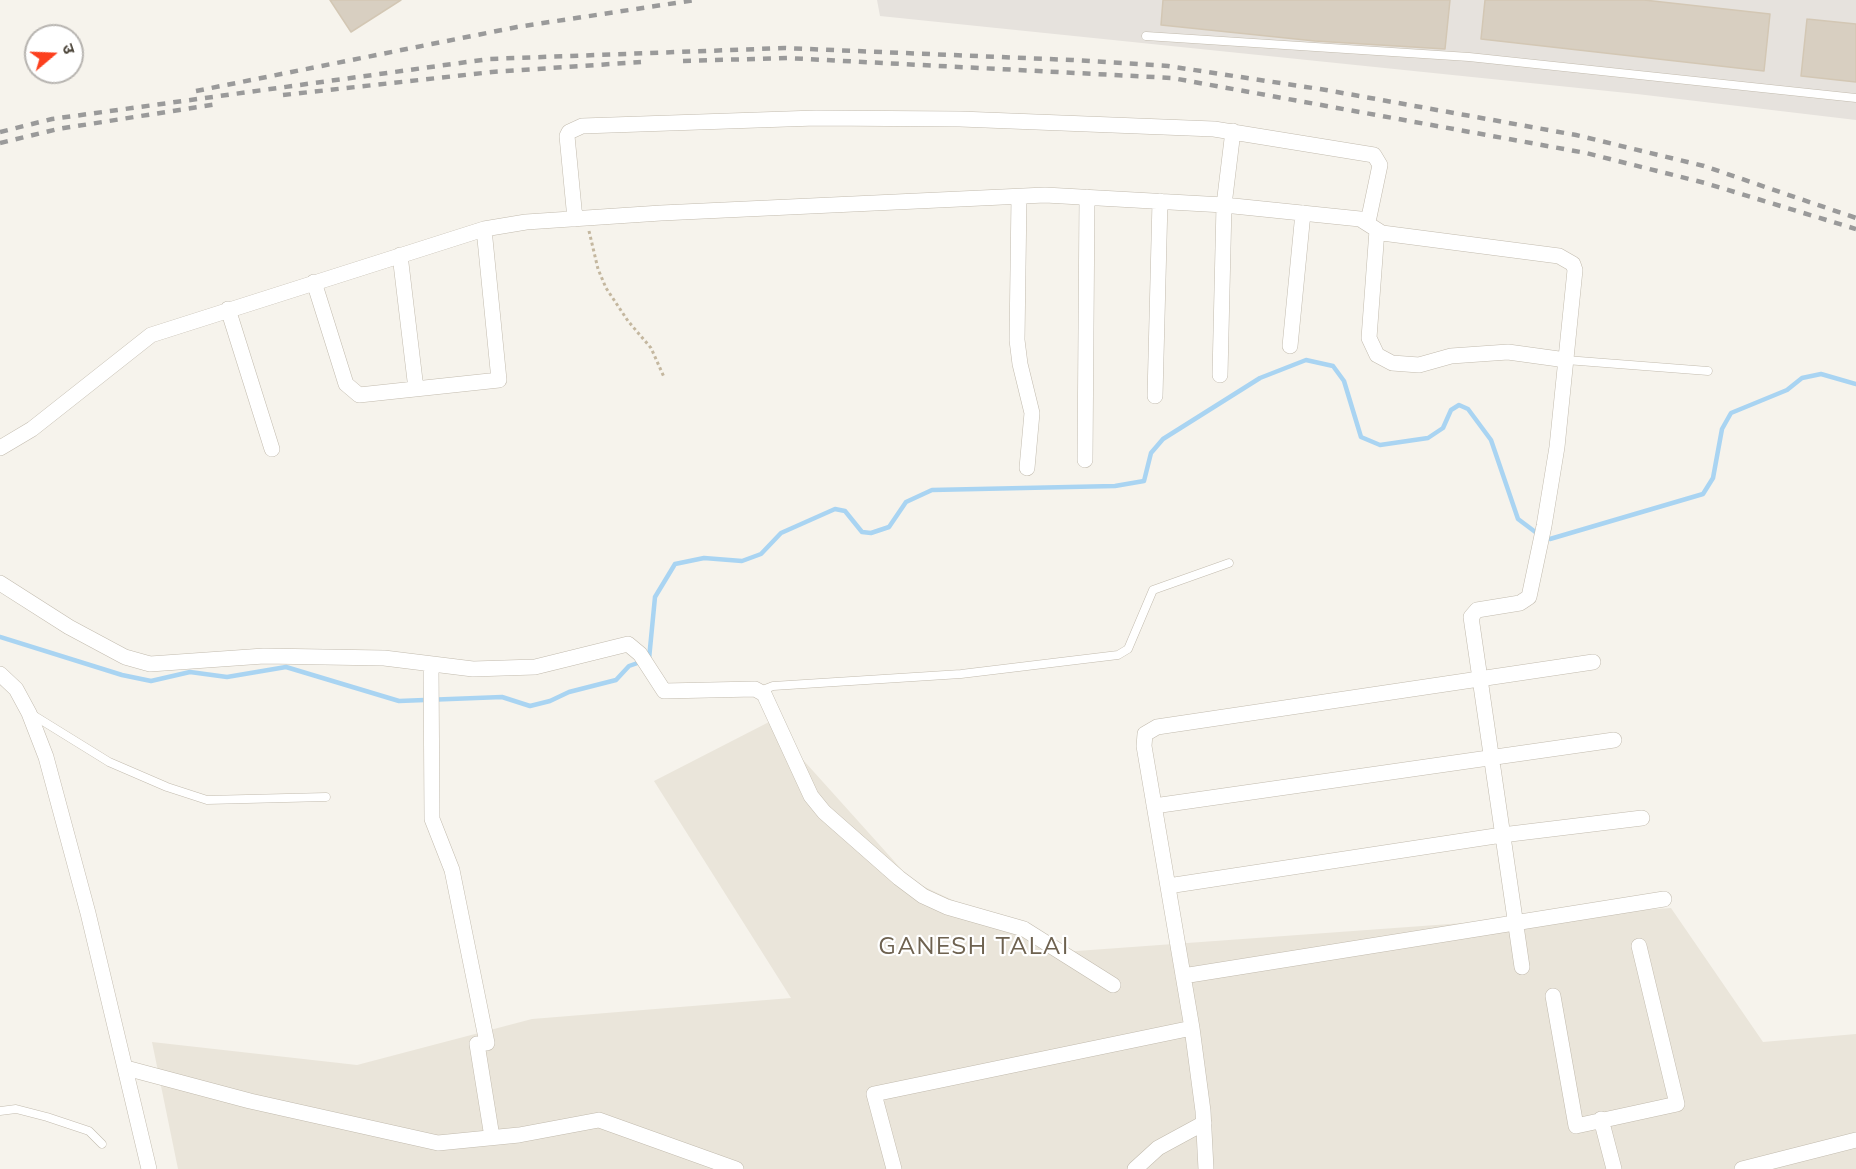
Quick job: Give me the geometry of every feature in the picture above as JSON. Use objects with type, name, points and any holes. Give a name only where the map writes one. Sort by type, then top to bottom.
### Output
[{"type":"street","points":[[580,218],[567,136],[569,132],[582,126],[816,118],[960,119],[1233,131],[1374,155],[1380,165],[1373,226],[1369,338],[1377,355],[1392,363],[1419,365],[1451,356],[1508,352],[1566,360]]},
{"type":"street","points":[[1220,375],[1224,205],[1233,131]]},
{"type":"street","points":[[1019,196],[1017,340],[1020,364],[1032,413],[1027,468]]},
{"type":"street","points":[[0,448],[32,429],[151,335],[484,229],[526,222],[1019,196],[1087,197],[1224,205],[1303,213],[1373,226],[1382,233],[1566,259],[1575,270],[1566,360],[1544,526],[1526,601],[1473,614],[1490,757],[1522,967]]},
{"type":"street","points":[[1085,460],[1087,197]]},
{"type":"street","points":[[1155,396],[1160,201]]},
{"type":"street","points":[[1290,346],[1303,213]]},
{"type":"street","points":[[314,282],[346,384],[350,390],[359,395],[499,380],[484,229]]},
{"type":"street","points":[[400,255],[416,389]]},
{"type":"street","points":[[228,309],[272,448]]},
{"type":"street","points":[[0,583],[78,632],[125,657],[150,664],[264,656],[384,658],[473,669],[535,667],[627,644],[640,654],[658,685],[669,691],[755,688],[769,703],[811,796],[824,812],[899,878],[923,896],[947,907],[1024,929],[1113,985]]},
{"type":"street","points":[[1206,1169],[1204,1123],[1192,1028],[1144,746],[1145,734],[1157,727],[1593,662]]},
{"type":"street","points":[[431,664],[432,819],[452,870],[482,1044],[492,1137]]},
{"type":"street","points":[[0,674],[16,689],[29,713],[46,757],[126,1068],[149,1169]]},
{"type":"street","points":[[1154,806],[1614,740]]},
{"type":"street","points":[[1168,886],[1502,835],[1642,818]]},
{"type":"street","points":[[1183,976],[1664,899]]},
{"type":"street","points":[[1553,996],[1576,1126],[1677,1104],[1639,946]]},
{"type":"street","points":[[894,1169],[874,1094],[1192,1028]]},
{"type":"street","points":[[126,1068],[250,1101],[438,1143],[600,1120],[736,1169]]},
{"type":"street","points":[[1601,1119],[1614,1169]]},
{"type":"street","points":[[1135,1169],[1158,1148],[1204,1123]]},
{"type":"street","points":[[1743,1169],[1856,1140]]},
{"type":"lane","points":[[1146,36],[1469,57],[1856,98]]},
{"type":"lane","points":[[1566,360],[1708,371]]},
{"type":"lane","points":[[760,691],[773,686],[961,674],[1118,655],[1128,649],[1153,590],[1229,562]]},
{"type":"lane","points":[[29,713],[109,762],[167,787],[207,800],[326,797]]},
{"type":"lane","points":[[0,1111],[16,1109],[47,1116],[89,1131],[102,1144]]},
{"type":"path","points":[[580,218],[606,288],[628,321],[651,348],[664,376]]},
{"type":"shaded area","points":[[877,0],[1856,0],[1856,120],[1637,94],[880,16]]},
{"type":"shaded area","points":[[769,722],[912,881],[1063,952],[1671,908],[1763,1042],[1856,1034],[1856,1169],[178,1169],[152,1042],[357,1065],[532,1019],[791,998],[654,781]]},
{"type":"building","points":[[330,0],[401,0],[351,32]]},
{"type":"building","points":[[1163,0],[1450,0],[1445,49],[1315,41],[1161,25]]},
{"type":"building","points":[[1485,0],[1644,0],[1770,14],[1764,71],[1481,39]]},
{"type":"building","points":[[1807,19],[1856,24],[1856,82],[1801,76]]},
{"type":"waterway","points":[[0,637],[122,675],[151,681],[190,672],[227,677],[286,667],[399,701],[502,697],[530,706],[550,701],[569,692],[616,680],[629,666],[649,659],[655,597],[675,564],[704,558],[742,561],[761,554],[781,533],[835,509],[845,511],[862,532],[871,533],[889,527],[906,502],[932,490],[1115,486],[1144,481],[1151,453],[1163,439],[1260,378],[1306,360],[1333,366],[1344,381],[1361,437],[1380,445],[1428,438],[1443,428],[1451,410],[1459,405],[1468,409],[1491,440],[1518,519],[1538,534]]},
{"type":"waterway","points":[[1546,537],[1550,539],[1703,494],[1713,478],[1722,429],[1731,413],[1787,390],[1802,378],[1821,374],[1856,384]]},
{"type":"railway","points":[[196,91],[517,27],[695,0]]},
{"type":"railway","points":[[0,132],[52,119],[489,59],[785,48],[1072,60],[1168,66],[1326,90],[1576,135],[1704,166],[1856,218]]},
{"type":"railway","points":[[683,61],[787,58],[1172,78],[1586,153],[1705,183],[1856,229]]},
{"type":"railway","points":[[283,95],[492,72],[641,62]]},
{"type":"railway","points":[[0,143],[58,129],[217,104]]},
{"type":"district","name":"GANESH TALAI","points":[[974,947]]}]
